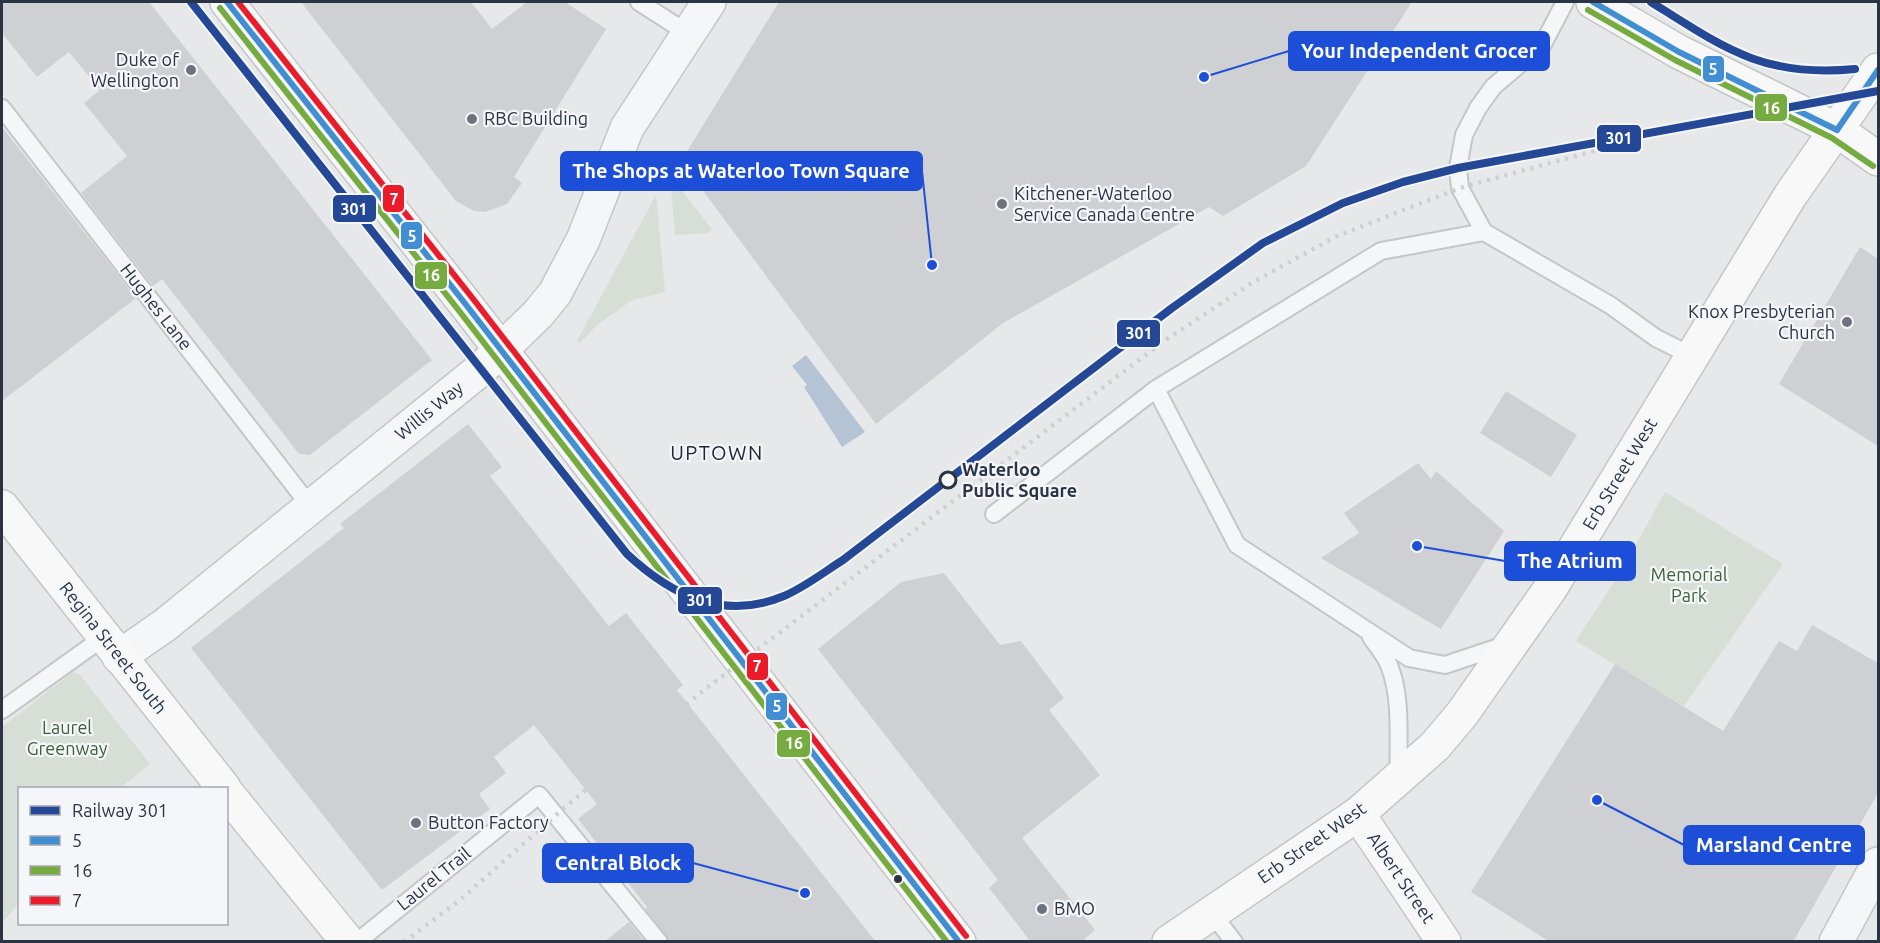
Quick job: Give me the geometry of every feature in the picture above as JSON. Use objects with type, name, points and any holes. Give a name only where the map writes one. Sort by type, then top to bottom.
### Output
[{"type":"main road","points":[[227,2],[959,942]]},
{"type":"main road","points":[[1593,2],[1679,52],[1838,130],[1878,159]]},
{"type":"main road","name":"Erb Street West","points":[[1169,942],[1358,814],[1435,746],[1514,642],[1550,590],[1790,196],[1878,70]]},
{"type":"main road","name":"Regina Street South","points":[[2,507],[222,787]]},
{"type":"main road","points":[[228,794],[348,942]]},
{"type":"main road","name":"Albert Street","points":[[1358,814],[1444,942]]},
{"type":"street","name":"Willis Way","points":[[112,647],[165,625],[501,351],[555,293],[583,240],[627,128],[709,2]]},
{"type":"street","points":[[1836,942],[1878,864]]},
{"type":"lane","points":[[639,2],[689,34]]},
{"type":"lane","points":[[1565,2],[1543,44],[1493,87],[1478,108],[1464,135],[1458,168],[1460,188],[1484,231],[1610,305],[1656,338],[1692,356]]},
{"type":"lane","name":"Hughes Lane","points":[[2,108],[310,506]]},
{"type":"lane","points":[[994,514],[1156,389],[1381,251],[1484,231]]},
{"type":"lane","points":[[1156,389],[1237,545],[1409,658],[1445,665],[1514,642]]},
{"type":"lane","points":[[1367,631],[1388,664],[1393,681],[1397,708],[1399,778]]},
{"type":"lane","points":[[2,710],[112,647]]},
{"type":"lane","name":"Laurel Trail","points":[[357,942],[539,795],[659,942]]},
{"type":"lane","points":[[1211,912],[1234,942]]},
{"type":"green space","points":[[670,176],[712,229],[708,233],[675,235]]},
{"type":"green space","points":[[656,195],[665,292],[632,300],[597,325],[580,343],[577,341]]},
{"type":"green space","name":"Memorial Park","points":[[1665,492],[1783,564],[1684,706],[1576,641],[1623,568]]},
{"type":"green space","name":"Laurel Greenway","points":[[73,672],[80,675],[150,764],[121,787],[18,787],[18,874],[16,875],[18,904],[2,923],[2,727]]},
{"type":"water","points":[[806,355],[865,432],[842,447],[804,387],[807,385],[792,366]]},
{"type":"building","points":[[2,2],[149,2],[432,360],[310,455],[299,454],[162,279],[153,286],[81,193],[127,156],[84,103],[100,90],[69,52],[37,77],[2,33]]},
{"type":"building","name":"RBC Building","points":[[301,2],[471,2],[492,29],[527,2],[565,2],[606,29],[514,177],[522,183],[507,204],[485,212],[474,211],[456,201]]},
{"type":"building","points":[[779,2],[1412,2],[1306,166],[1223,216],[1209,207],[1003,323],[876,424],[681,161]]},
{"type":"building","points":[[2,127],[136,298],[2,401]]},
{"type":"building","name":"Knox Presbyterian Church","points":[[1860,247],[1878,259],[1878,446],[1779,384]]},
{"type":"building","points":[[1506,391],[1577,435],[1551,477],[1480,433]]},
{"type":"building","points":[[468,424],[502,467],[490,476],[609,626],[626,613],[683,685],[677,690],[876,942],[669,942],[645,909],[647,907],[578,819],[597,804],[534,725],[494,757],[506,773],[479,794],[490,809],[382,890],[191,648],[344,528],[340,524]]},
{"type":"building","points":[[1418,463],[1431,479],[1436,471],[1504,531],[1441,629],[1321,558],[1359,533],[1344,513]]},
{"type":"building","points":[[944,573],[1000,645],[1021,641],[1064,698],[1049,710],[1100,775],[1022,838],[1095,930],[1081,942],[1031,942],[989,888],[998,880],[818,649],[901,582]]},
{"type":"building","points":[[1812,625],[1878,663],[1878,793],[1793,942],[1550,942],[1471,892],[1615,664],[1723,731],[1779,641],[1797,651]]},
{"type":"building","points":[[629,922],[645,942],[604,942]]},
{"type":"railway","points":[[404,942],[460,900],[556,815],[704,690],[1164,341],[1255,281],[1337,236],[1460,188],[1680,127]]},
{"type":"rail line","name":"301","points":[[191,2],[627,554],[662,582],[700,600],[720,605],[740,606],[762,603],[784,596],[807,584],[843,560],[1172,308],[1263,243],[1343,203],[1403,182],[1458,168],[1878,91]]},
{"type":"rail line","name":"301","points":[[1651,2],[1724,46],[1770,64],[1823,71],[1855,69]]},
{"type":"transit line","name":"5","points":[[227,2],[467,306],[959,942]]},
{"type":"transit line","name":"7","points":[[238,2],[474,300],[966,936]]},
{"type":"transit line","name":"5","points":[[1593,2],[1679,52],[1837,130]]},
{"type":"transit line","name":"16","points":[[220,8],[460,312],[947,942]]},
{"type":"transit line","name":"16","points":[[1588,10],[1675,60],[1832,138],[1873,166]]},
{"type":"transit line","name":"5","points":[[1837,130],[1878,70]]},
{"type":"place","name":"Duke of Wellington","points":[[191,70]]},
{"type":"place","name":"Your Independent Grocer","points":[[1204,77]]},
{"type":"place","name":"RBC Building","points":[[472,119]]},
{"type":"place","name":"Kitchener-Waterloo Service Canada Centre","points":[[1002,204]]},
{"type":"place","name":"The Shops at Waterloo Town Square","points":[[932,265]]},
{"type":"place","name":"Knox Presbyterian Church","points":[[1847,322]]},
{"type":"place","name":"Waterloo Public Square","points":[[948,480]]},
{"type":"place","name":"The Atrium","points":[[1417,546]]},
{"type":"place","name":"Marsland Centre","points":[[1597,800]]},
{"type":"place","name":"Button Factory","points":[[416,823]]},
{"type":"place","name":"Central Block","points":[[805,893]]},
{"type":"place","name":"BMO","points":[[1042,909]]},
{"type":"district","name":"UPTOWN","points":[[717,453]]}]
